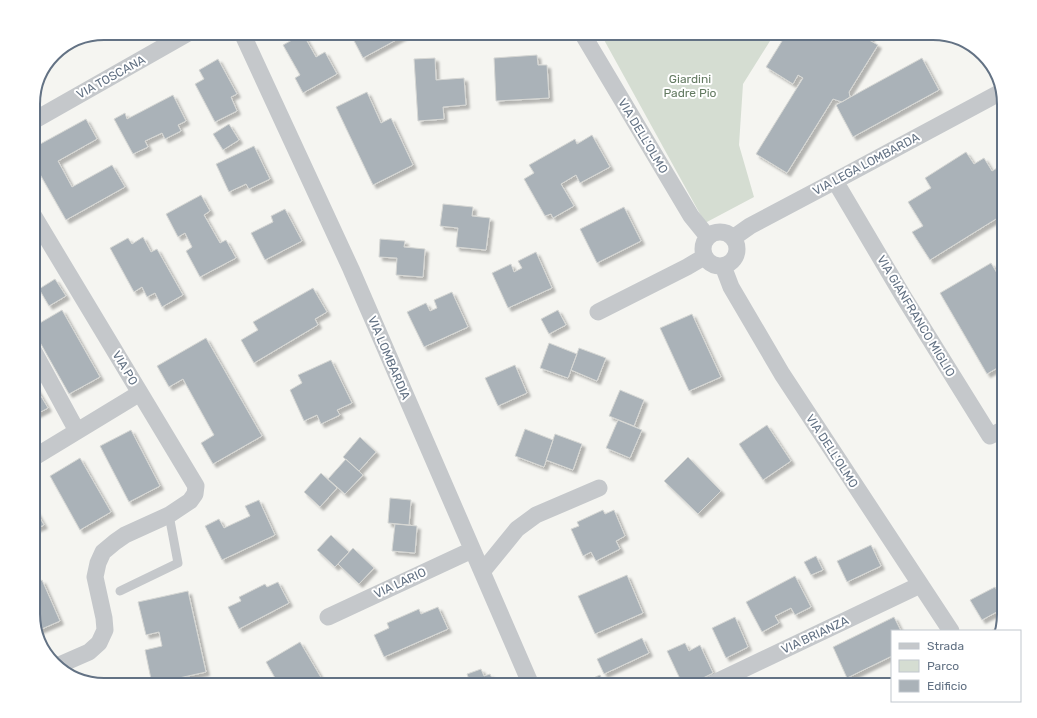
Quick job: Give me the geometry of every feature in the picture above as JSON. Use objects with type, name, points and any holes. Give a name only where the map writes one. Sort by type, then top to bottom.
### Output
[{"type":"street","name":"VIA TOSCANA","points":[[40,117],[176,40]]},
{"type":"street","name":"VIA LOMBARDIA","points":[[245,40],[351,269],[528,678]]},
{"type":"street","name":"VIA DELL'OLMO","points":[[586,40],[691,216],[708,237]]},
{"type":"street","name":"VIA LEGA LOMBARDA","points":[[733,238],[750,226],[835,182],[996,95]]},
{"type":"street","name":"VIA GIANFRANCO MIGLIO","points":[[835,182],[903,296],[990,436],[997,432]]},
{"type":"street","name":"VIA PO","points":[[40,227],[196,486],[195,494],[190,501],[169,515],[125,535],[103,552],[98,563],[95,577],[104,618],[104,630],[102,636],[99,643],[89,652],[64,663]]},
{"type":"street","points":[[718,232],[729,234],[733,238],[737,249],[736,255],[729,264],[723,266],[712,265],[704,257],[704,241],[712,234],[718,232]]},
{"type":"street","points":[[598,312],[704,257]]},
{"type":"street","name":"VIA DELL'OLMO","points":[[723,266],[731,286],[782,374],[950,630]]},
{"type":"street","points":[[40,363],[77,431]]},
{"type":"street","points":[[40,454],[140,394]]},
{"type":"street","points":[[482,572],[517,529],[536,515],[599,488]]},
{"type":"street","name":"VIA LARIO","points":[[328,617],[472,550]]},
{"type":"street","name":"VIA BRIANZA","points":[[725,678],[920,585]]},
{"type":"lane","points":[[120,591],[178,563],[169,515]]},
{"type":"green space","name":"Giardini Padre Pio","points":[[604,40],[771,40],[743,84],[739,145],[754,197],[705,223]]},
{"type":"building","points":[[292,40],[306,40],[316,57],[325,52],[337,74],[303,93],[295,78],[300,75],[283,45]]},
{"type":"building","points":[[354,40],[396,40],[363,58]]},
{"type":"building","points":[[783,40],[869,40],[878,45],[849,92],[850,97],[842,102],[833,99],[787,173],[756,154],[803,78],[798,75],[793,84],[766,67]]},
{"type":"building","points":[[537,55],[538,65],[547,65],[549,98],[496,101],[494,58]]},
{"type":"building","points":[[435,58],[436,80],[464,78],[466,105],[443,107],[444,119],[418,121],[414,59]]},
{"type":"building","points":[[922,58],[939,90],[853,137],[836,105]]},
{"type":"building","points":[[218,59],[237,94],[231,97],[237,111],[215,122],[195,84],[204,79],[199,70]]},
{"type":"building","points":[[367,92],[381,123],[391,118],[413,165],[373,185],[336,107]]},
{"type":"building","points":[[173,95],[186,121],[178,125],[181,131],[165,139],[162,133],[145,141],[148,147],[133,154],[114,119],[125,113],[127,119]]},
{"type":"building","points":[[86,119],[97,139],[58,161],[72,187],[112,165],[125,187],[66,220],[40,174],[40,144]]},
{"type":"building","points":[[229,124],[239,140],[223,150],[213,134]]},
{"type":"building","points":[[592,135],[610,167],[580,183],[576,175],[561,184],[574,206],[553,218],[551,214],[545,216],[524,179],[534,173],[529,165],[575,139],[577,144]]},
{"type":"building","points":[[254,146],[270,179],[249,189],[246,184],[229,192],[216,164]]},
{"type":"building","points":[[966,152],[974,164],[984,158],[992,171],[997,168],[997,218],[930,260],[912,232],[923,226],[908,202],[931,188],[925,178]]},
{"type":"building","points":[[201,195],[210,211],[204,215],[220,243],[226,240],[236,258],[200,277],[186,251],[192,247],[185,233],[178,237],[166,214]]},
{"type":"building","points":[[443,204],[473,207],[472,216],[490,218],[486,250],[456,247],[458,228],[440,226]]},
{"type":"building","points":[[624,207],[641,241],[597,263],[580,229]]},
{"type":"building","points":[[285,209],[302,241],[265,260],[251,233],[273,222],[271,216]]},
{"type":"building","points":[[143,237],[151,252],[157,249],[183,295],[162,307],[155,293],[147,297],[142,287],[134,292],[110,248],[128,238],[132,244]]},
{"type":"building","points":[[380,239],[405,241],[404,247],[425,249],[423,277],[396,275],[397,258],[379,257]]},
{"type":"building","points":[[536,252],[552,288],[508,308],[492,273],[511,264],[514,272],[522,268],[518,261]]},
{"type":"building","points":[[991,263],[997,273],[997,368],[987,374],[940,293]]},
{"type":"building","points":[[55,279],[66,296],[49,306],[40,288]]},
{"type":"building","points":[[313,288],[327,312],[315,319],[318,325],[254,363],[241,340],[258,330],[253,322]]},
{"type":"building","points":[[452,292],[468,327],[424,347],[407,312],[426,303],[430,311],[437,308],[434,300]]},
{"type":"building","points":[[62,310],[100,377],[69,394],[40,342],[40,323]]},
{"type":"building","points":[[558,310],[566,325],[549,334],[541,319]]},
{"type":"building","points":[[692,314],[721,377],[689,391],[660,328]]},
{"type":"building","points":[[206,338],[262,436],[213,464],[201,443],[214,435],[183,379],[169,387],[157,366]]},
{"type":"building","points":[[549,343],[577,354],[568,378],[540,368]]},
{"type":"building","points":[[579,348],[606,358],[597,381],[571,370]]},
{"type":"building","points":[[331,360],[352,403],[337,410],[340,415],[321,424],[317,415],[304,421],[290,390],[302,383],[298,375]]},
{"type":"building","points":[[515,365],[527,393],[498,406],[485,378]]},
{"type":"building","points":[[620,390],[644,400],[634,426],[609,416]]},
{"type":"building","points":[[40,395],[48,408],[40,412]]},
{"type":"building","points":[[618,420],[642,430],[630,458],[606,448]]},
{"type":"building","points":[[767,425],[791,461],[763,480],[739,444]]},
{"type":"building","points":[[525,429],[553,440],[544,467],[515,456]]},
{"type":"building","points":[[131,430],[160,486],[129,502],[100,446]]},
{"type":"building","points":[[555,434],[582,444],[573,470],[546,460]]},
{"type":"building","points":[[360,437],[376,452],[359,471],[343,457]]},
{"type":"building","points":[[688,457],[721,491],[698,514],[664,481]]},
{"type":"building","points":[[80,458],[111,512],[80,530],[50,476]]},
{"type":"building","points":[[346,459],[363,475],[345,494],[328,479]]},
{"type":"building","points":[[321,473],[337,488],[320,507],[304,492]]},
{"type":"building","points":[[390,498],[411,500],[409,525],[388,523]]},
{"type":"building","points":[[259,500],[275,535],[222,560],[205,526],[219,519],[224,528],[250,516],[245,506]]},
{"type":"building","points":[[603,510],[605,514],[614,510],[625,536],[616,541],[620,549],[596,561],[591,552],[583,556],[571,529],[579,526],[577,522]]},
{"type":"building","points":[[40,518],[44,525],[40,527]]},
{"type":"building","points":[[395,524],[417,526],[415,553],[392,551]]},
{"type":"building","points":[[331,535],[349,552],[335,567],[317,550]]},
{"type":"building","points":[[871,545],[881,566],[847,582],[837,561]]},
{"type":"building","points":[[353,548],[374,568],[359,584],[338,564]]},
{"type":"building","points":[[816,556],[823,570],[811,575],[804,562]]},
{"type":"building","points":[[627,575],[643,613],[595,634],[578,596]]},
{"type":"building","points":[[795,576],[811,607],[795,615],[791,608],[775,616],[779,623],[762,632],[746,602]]},
{"type":"building","points":[[42,580],[60,621],[42,629],[40,618],[40,581]]},
{"type":"building","points":[[278,582],[289,603],[239,629],[228,607],[241,601],[239,597],[265,584],[267,587]]},
{"type":"building","points":[[995,587],[997,591],[997,612],[982,620],[970,600]]},
{"type":"building","points":[[188,591],[206,672],[179,678],[151,678],[145,650],[162,646],[159,632],[146,635],[138,602]]},
{"type":"building","points":[[438,607],[448,629],[384,657],[374,635],[389,628],[387,623],[419,609],[421,614]]},
{"type":"building","points":[[735,617],[748,647],[726,658],[712,628]]},
{"type":"building","points":[[894,617],[900,630],[891,630],[891,656],[847,678],[833,647]]},
{"type":"building","points":[[642,638],[649,653],[604,674],[597,659]]},
{"type":"building","points":[[300,642],[321,678],[275,678],[266,662]]},
{"type":"building","points":[[685,643],[689,651],[700,645],[713,673],[703,678],[680,678],[667,651]]},
{"type":"building","points":[[481,669],[484,676],[490,674],[492,678],[468,678],[467,674]]},
{"type":"building","points":[[600,675],[602,678],[593,678]]}]
